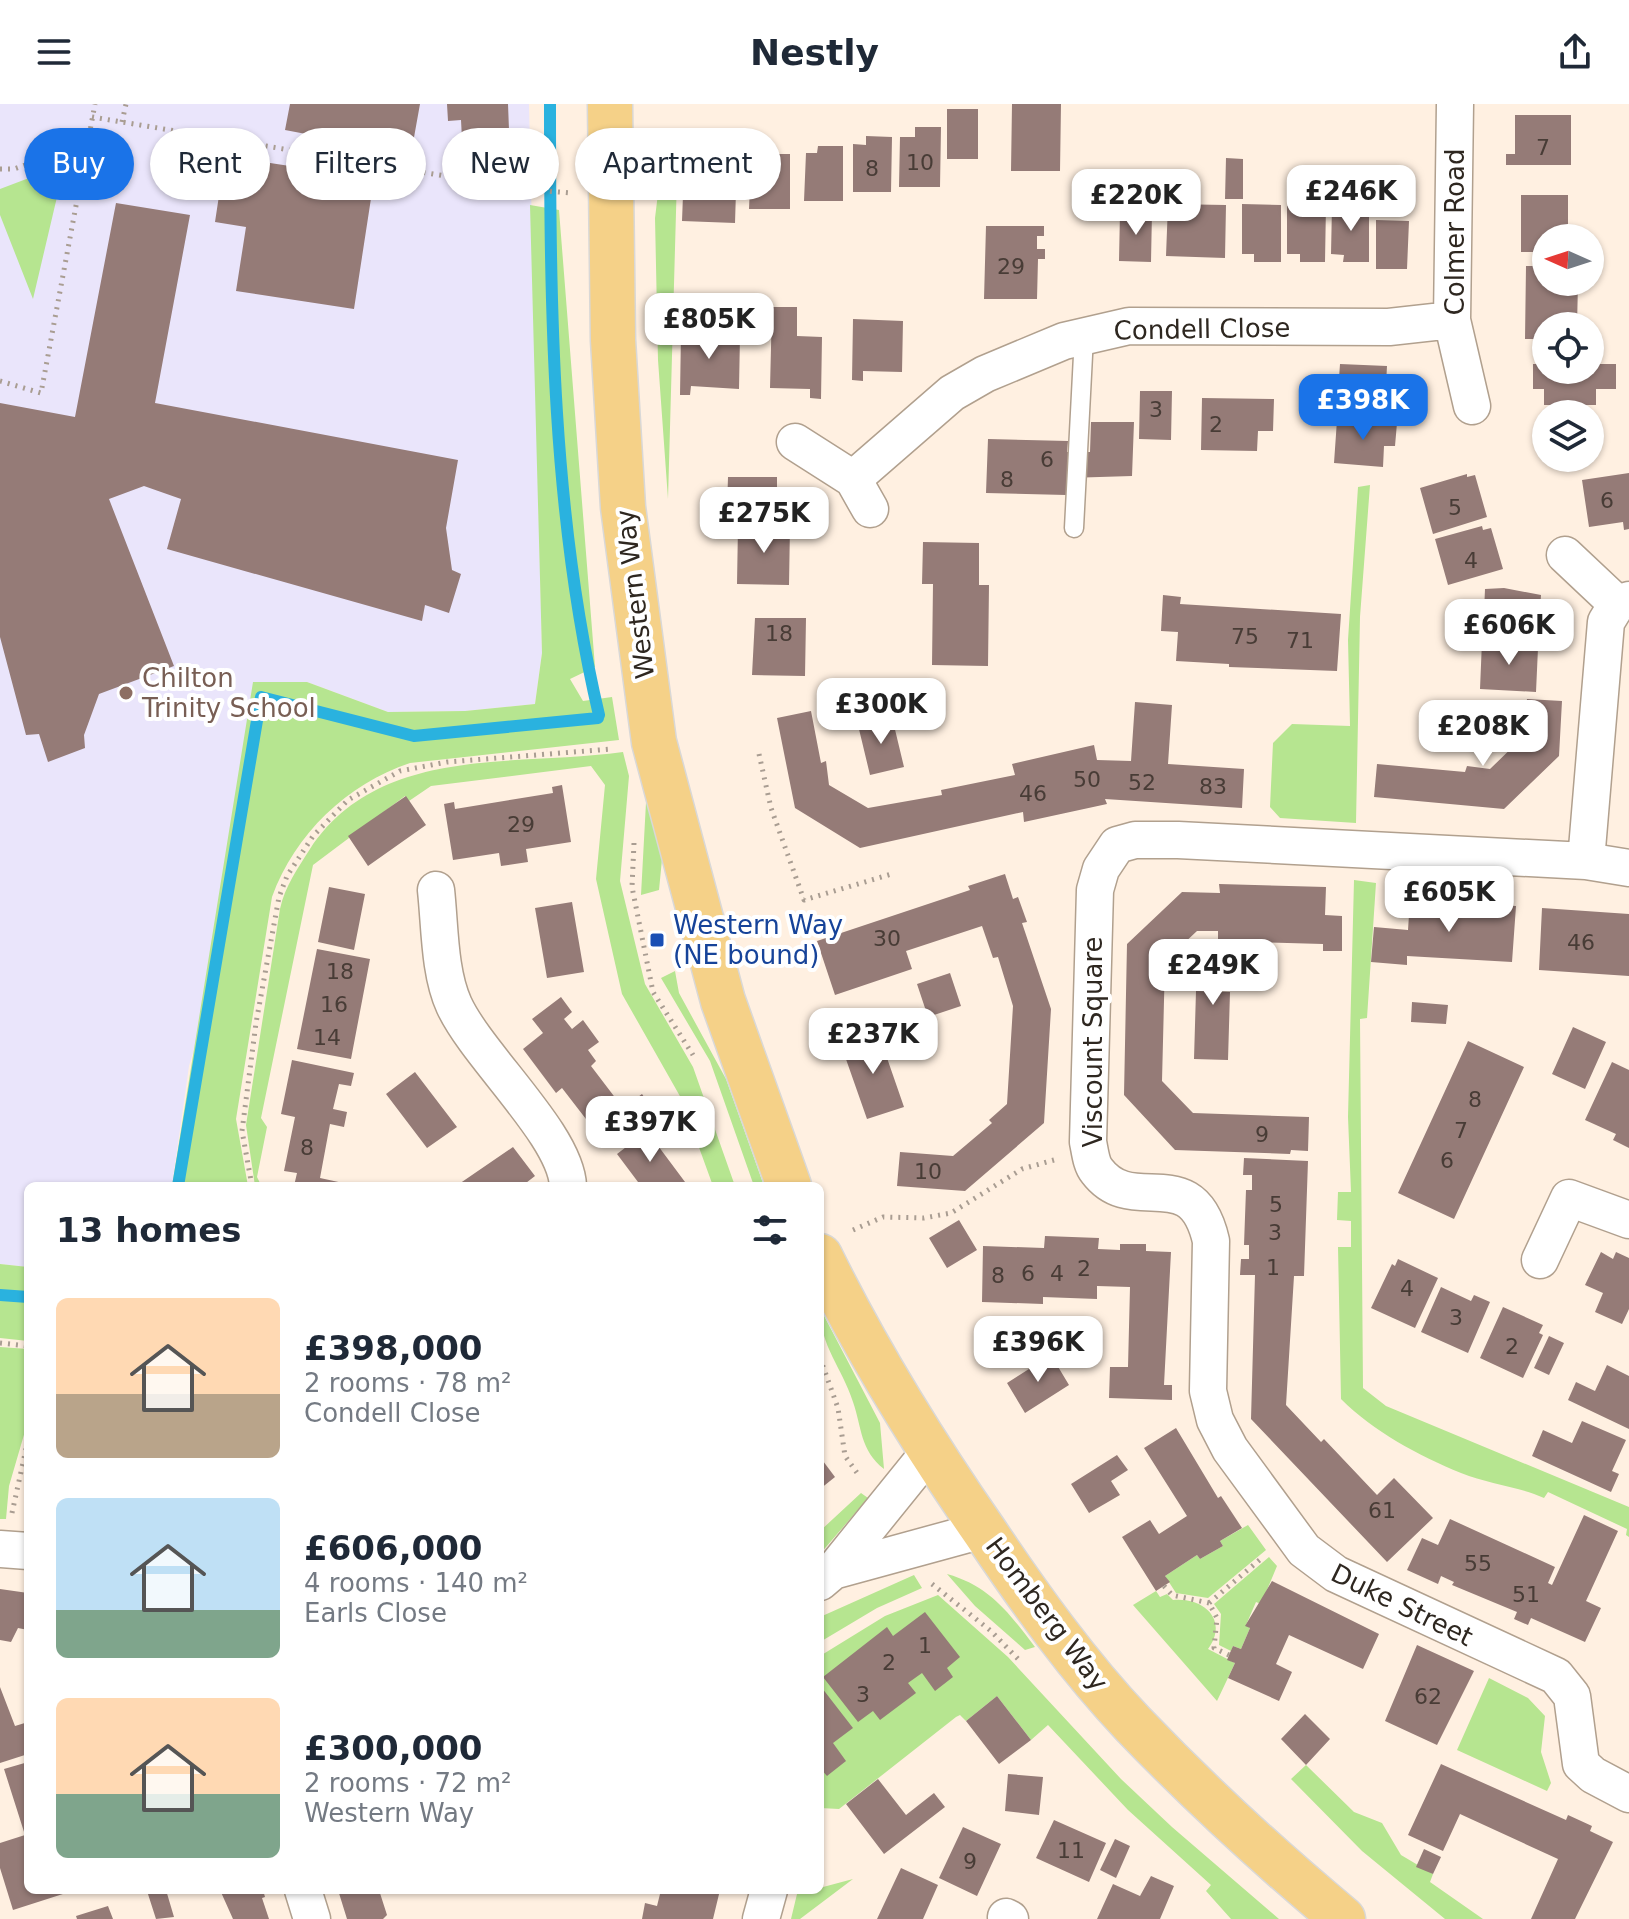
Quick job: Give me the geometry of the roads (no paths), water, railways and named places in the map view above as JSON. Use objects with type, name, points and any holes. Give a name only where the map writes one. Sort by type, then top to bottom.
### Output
[{"type":"main road","name":"Western Way","points":[[610,104],[618,427],[643,669],[654,742],[679,841],[747,1071],[788,1182]]},
{"type":"main road","name":"Homberg Way","points":[[834,1244],[844,1304],[930,1451],[1054,1630],[1131,1722],[1271,1857],[1343,1919]]},
{"type":"street","name":"Colmer Road","points":[[1455,104],[1452,320],[1472,406]]},
{"type":"street","name":"Condell Close","points":[[795,442],[862,494],[952,393],[985,374],[1084,336],[1129,326],[1389,327],[1452,320]]},
{"type":"street","points":[[1565,555],[1623,602],[1606,622],[1586,861],[1629,868]]},
{"type":"street","name":"Viscount Square","points":[[1211,1275],[1209,1230],[1194,1202],[1176,1194],[1111,1186],[1095,1169],[1088,1142],[1093,916],[1101,869],[1117,845],[1135,840],[1178,840],[1586,861]]},
{"type":"street","points":[[436,890],[453,1002],[466,1027],[549,1140],[568,1171],[568,1182]]},
{"type":"street","points":[[1540,1260],[1569,1198],[1629,1220]]},
{"type":"street","name":"Duke Street","points":[[1211,1275],[1208,1391],[1215,1420],[1230,1449],[1291,1532],[1319,1564],[1336,1574],[1556,1676],[1572,1696],[1581,1764],[1593,1775],[1629,1794]]},
{"type":"street","points":[[827,1577],[930,1451]]},
{"type":"street","points":[[827,1577],[983,1530]]},
{"type":"street","points":[[304,1894],[312,1919]]},
{"type":"street","points":[[761,1919],[768,1894]]},
{"type":"lane","points":[[1074,528],[1084,336]]},
{"type":"waterway","points":[[550,104],[553,335],[563,488],[583,640],[599,715]]},
{"type":"waterway","points":[[179,1182],[261,697],[414,736],[598,718]]},
{"type":"waterway","points":[[0,1295],[24,1297]]},
{"type":"place","name":"Chilton Trinity School","points":[[126,693]]},
{"type":"place","name":"Western Way (NE bound)","points":[[657,940]]}]
